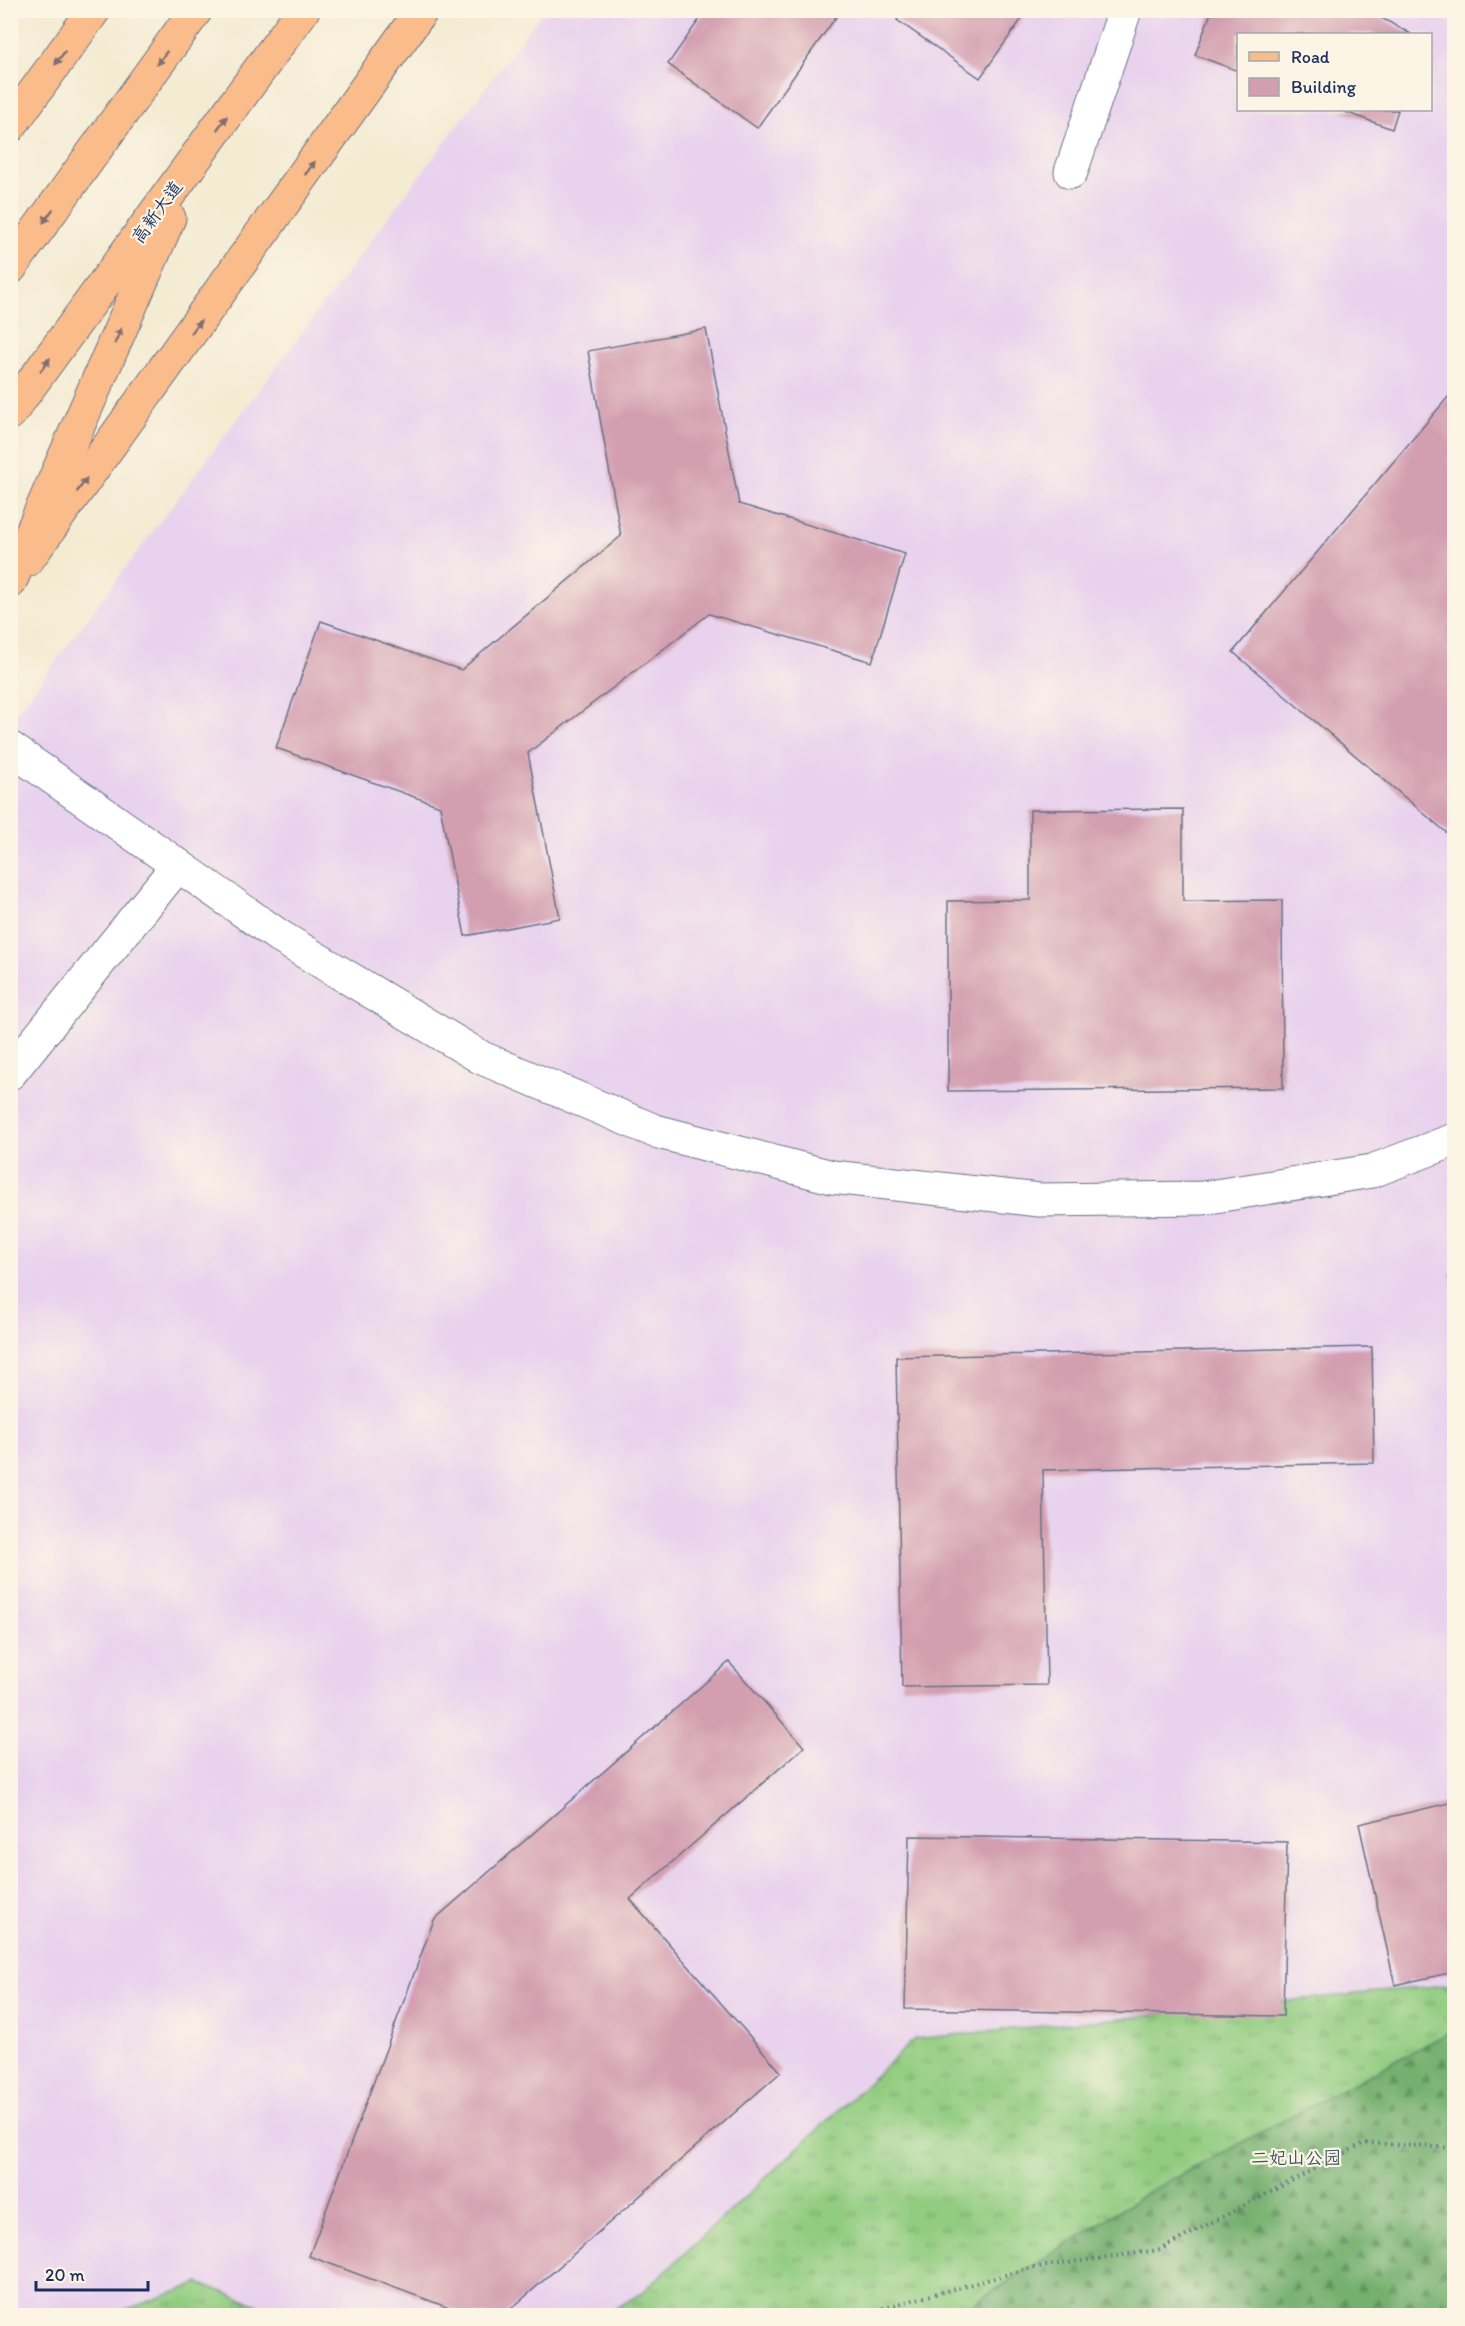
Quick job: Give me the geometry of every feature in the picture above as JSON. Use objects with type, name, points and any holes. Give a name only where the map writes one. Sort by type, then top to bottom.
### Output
[{"type":"main road","points":[[10,126],[94,10]]},
{"type":"main road","points":[[10,268],[196,10]]},
{"type":"main road","name":"高新大道","points":[[10,413],[303,10]]},
{"type":"main road","points":[[10,583],[422,10]]},
{"type":"main road","points":[[10,583],[193,162]]},
{"type":"street","points":[[1071,172],[1125,10]]},
{"type":"street","points":[[10,748],[282,938],[482,1058],[655,1131],[832,1177],[1039,1200],[1203,1198],[1372,1171],[1455,1140]]},
{"type":"street","points":[[10,1073],[178,865]]},
{"type":"path","points":[[854,2316],[1030,2268],[1159,2250],[1364,2142],[1455,2148]]},
{"type":"shaded area","points":[[543,11],[1454,11],[1454,1984],[915,2039],[643,2292],[603,2315],[284,2315],[199,2283],[112,2315],[11,2315],[10,722]]},
{"type":"green space","name":"二妃山公园","points":[[1454,1984],[1454,2315],[603,2316],[643,2292],[915,2039]]},
{"type":"green space","points":[[1454,2030],[1454,2315],[955,2315],[1152,2190]]},
{"type":"green space","points":[[199,2283],[284,2315],[112,2315]]},
{"type":"building","points":[[706,10],[841,10],[757,128],[668,64]]},
{"type":"building","points":[[903,10],[1028,10],[980,78],[897,20]]},
{"type":"building","points":[[1212,10],[1367,10],[1409,33],[1237,33],[1237,71],[1195,55]]},
{"type":"building","points":[[1343,111],[1398,111],[1392,129]]},
{"type":"building","points":[[706,329],[739,504],[905,554],[872,662],[709,614],[528,753],[560,918],[465,936],[440,806],[276,748],[321,621],[461,670],[621,536],[588,351]]},
{"type":"building","points":[[1454,390],[1454,839],[1233,652]]},
{"type":"building","points":[[1183,809],[1183,901],[1282,900],[1283,1088],[948,1091],[948,901],[1030,900],[1030,810]]},
{"type":"building","points":[[1454,1272],[1454,1286],[1450,1274]]},
{"type":"building","points":[[1372,1347],[1374,1463],[1043,1470],[1047,1685],[902,1687],[896,1357]]},
{"type":"building","points":[[729,1662],[804,1747],[630,1899],[781,2072],[503,2316],[471,2316],[309,2256],[434,1920]]},
{"type":"building","points":[[1454,1802],[1454,1972],[1395,1985],[1359,1824]]},
{"type":"building","points":[[909,1836],[1287,1842],[1283,2016],[905,2009]]}]
